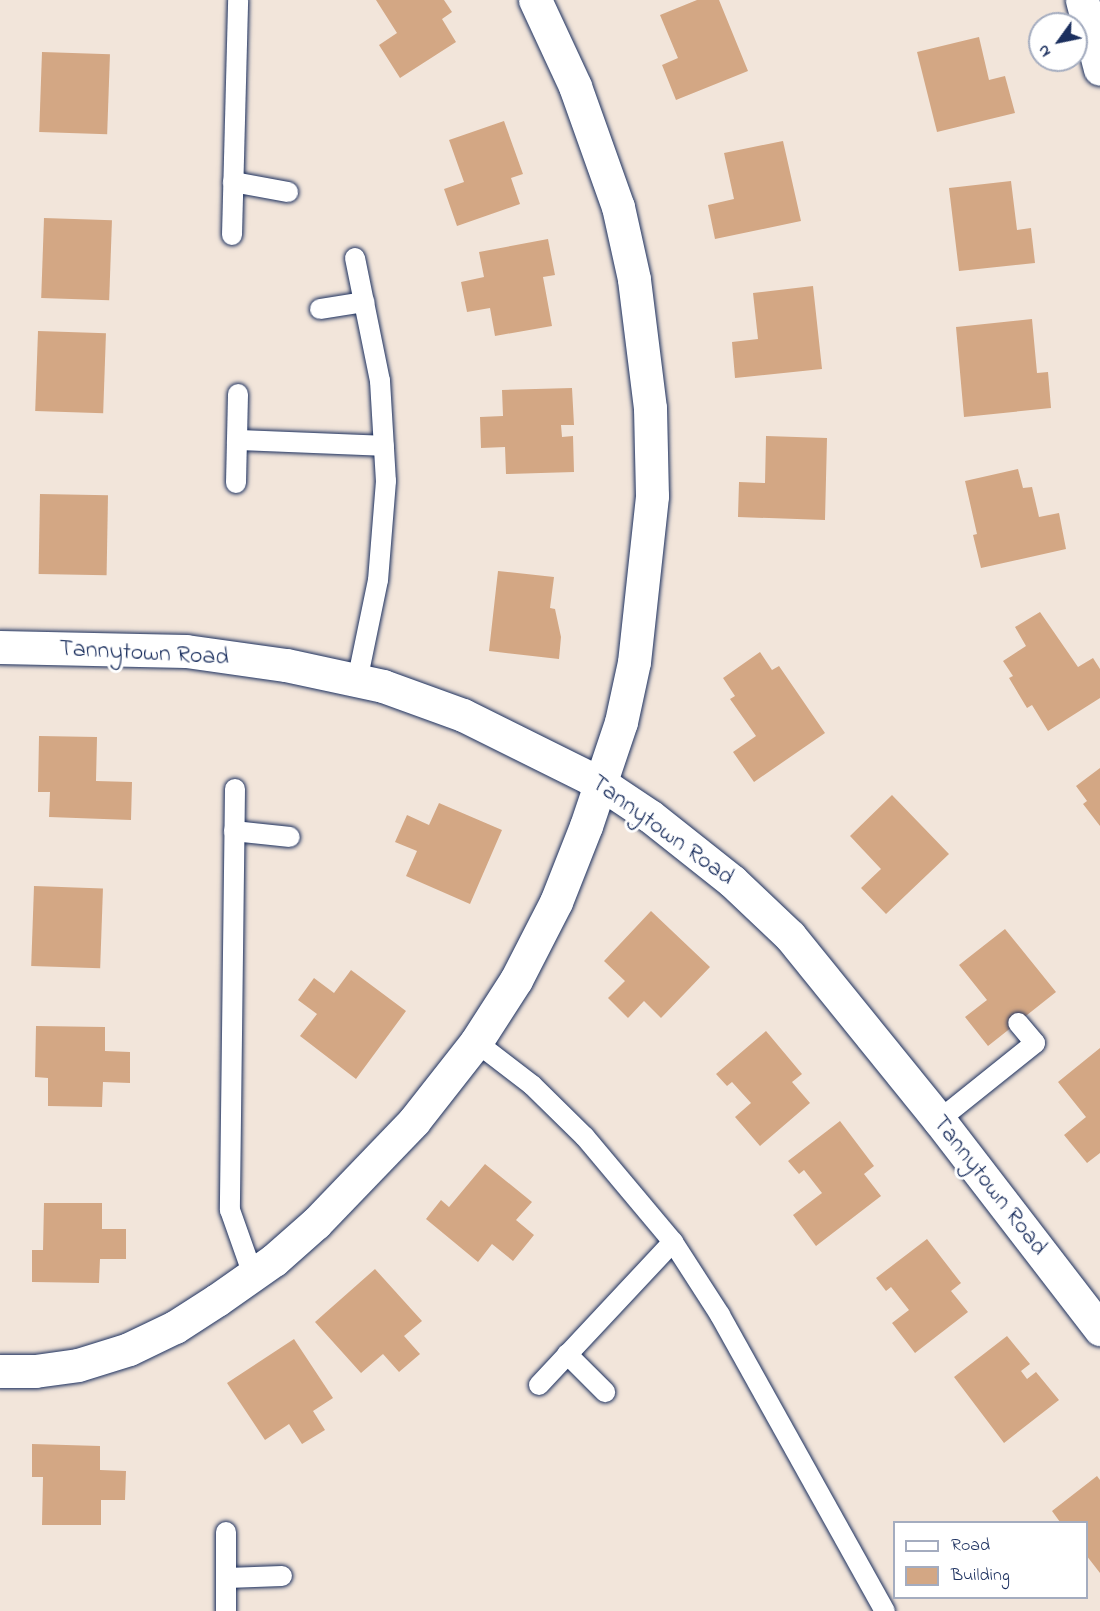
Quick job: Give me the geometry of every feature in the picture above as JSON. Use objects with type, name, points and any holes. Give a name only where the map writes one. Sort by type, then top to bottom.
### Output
[{"type":"street","points":[[0,1371],[35,1371],[78,1365],[129,1349],[175,1327],[274,1260],[316,1223],[414,1121],[476,1042],[516,980],[556,902],[602,784],[621,722],[636,651],[652,496],[650,408],[634,279],[618,207],[575,87],[535,0]]},
{"type":"street","points":[[1082,0],[1100,69]]},
{"type":"street","name":"Tannytown Road","points":[[0,647],[186,651],[286,665],[383,686],[463,715],[602,784],[650,816],[732,881],[790,936],[939,1120],[1100,1329]]},
{"type":"lane","points":[[232,235],[238,0]]},
{"type":"lane","points":[[233,182],[288,192]]},
{"type":"lane","points":[[355,258],[380,381],[386,480],[378,580],[357,681]]},
{"type":"lane","points":[[320,309],[364,302]]},
{"type":"lane","points":[[236,483],[238,394]]},
{"type":"lane","points":[[237,440],[384,446]]},
{"type":"lane","points":[[234,789],[230,1210],[252,1275]]},
{"type":"lane","points":[[234,831],[290,837]]},
{"type":"lane","points":[[939,1120],[1035,1043],[1018,1023]]},
{"type":"lane","points":[[476,1042],[532,1084],[585,1137],[673,1242],[720,1315],[885,1611]]},
{"type":"lane","points":[[539,1385],[673,1242]]},
{"type":"lane","points":[[567,1354],[605,1392]]},
{"type":"lane","points":[[226,1532],[226,1611]]},
{"type":"lane","points":[[226,1578],[282,1576]]},
{"type":"building","points":[[376,0],[444,0],[452,12],[442,19],[456,42],[400,78],[379,45],[397,33]]},
{"type":"building","points":[[697,0],[719,0],[748,71],[676,100],[662,65],[678,58],[660,15]]},
{"type":"building","points":[[979,37],[989,80],[1005,76],[1015,113],[937,132],[917,52]]},
{"type":"building","points":[[42,52],[110,54],[107,134],[39,132]]},
{"type":"building","points":[[504,121],[523,174],[511,178],[520,204],[457,226],[444,189],[464,182],[449,140]]},
{"type":"building","points":[[783,141],[801,221],[715,239],[708,205],[734,199],[724,153]]},
{"type":"building","points":[[1011,181],[1017,230],[1031,228],[1035,263],[959,271],[949,188]]},
{"type":"building","points":[[44,218],[112,220],[109,300],[41,298]]},
{"type":"building","points":[[548,239],[555,275],[543,277],[552,326],[495,336],[490,308],[467,312],[461,282],[484,277],[479,252]]},
{"type":"building","points":[[813,286],[822,369],[735,378],[732,342],[758,339],[753,293]]},
{"type":"building","points":[[1032,319],[1037,373],[1048,372],[1051,408],[964,417],[956,327]]},
{"type":"building","points":[[38,331],[106,333],[103,413],[35,411]]},
{"type":"building","points":[[572,388],[574,425],[561,425],[562,437],[573,436],[574,472],[506,474],[505,447],[481,448],[480,417],[503,416],[502,390]]},
{"type":"building","points":[[766,436],[827,438],[825,520],[738,517],[739,482],[765,483]]},
{"type":"building","points":[[1018,469],[1023,488],[1032,487],[1039,517],[1059,513],[1066,549],[981,568],[973,535],[977,534],[965,481]]},
{"type":"building","points":[[40,494],[108,495],[107,575],[39,574]]},
{"type":"building","points":[[498,571],[554,577],[550,608],[555,609],[561,637],[559,659],[489,651]]},
{"type":"building","points":[[1040,612],[1078,667],[1093,658],[1100,669],[1100,698],[1048,731],[1032,705],[1027,708],[1009,678],[1013,676],[1003,661],[1026,646],[1015,627]]},
{"type":"building","points":[[760,652],[772,670],[779,666],[825,733],[754,782],[733,752],[756,736],[730,699],[735,696],[723,678]]},
{"type":"building","points":[[39,736],[97,737],[96,781],[132,782],[131,820],[49,817],[50,792],[38,792]]},
{"type":"building","points":[[1100,768],[1100,826],[1083,804],[1087,801],[1076,786]]},
{"type":"building","points":[[892,795],[949,854],[886,914],[861,888],[881,869],[850,836]]},
{"type":"building","points":[[439,803],[502,830],[470,904],[406,876],[417,851],[395,842],[407,815],[429,825]]},
{"type":"building","points":[[34,886],[103,888],[100,968],[31,966]]},
{"type":"building","points":[[651,911],[710,967],[661,1018],[644,1001],[628,1018],[608,998],[625,981],[604,961]]},
{"type":"building","points":[[1005,929],[1056,992],[988,1046],[965,1017],[987,1000],[959,965]]},
{"type":"building","points":[[351,970],[406,1011],[356,1079],[300,1036],[317,1014],[298,1000],[314,978],[334,993]]},
{"type":"building","points":[[36,1026],[105,1027],[105,1051],[130,1052],[130,1083],[103,1082],[102,1107],[48,1106],[48,1078],[35,1077]]},
{"type":"building","points":[[766,1031],[802,1074],[792,1082],[810,1103],[760,1146],[735,1117],[751,1103],[732,1082],[727,1086],[716,1074]]},
{"type":"building","points":[[1100,1048],[1100,1153],[1087,1163],[1064,1135],[1086,1117],[1058,1082]]},
{"type":"building","points":[[840,1121],[874,1166],[864,1174],[881,1196],[816,1246],[793,1215],[822,1193],[804,1170],[799,1174],[788,1161]]},
{"type":"building","points":[[485,1164],[532,1202],[516,1220],[534,1235],[513,1261],[492,1244],[478,1262],[426,1219],[441,1200],[449,1207]]},
{"type":"building","points":[[44,1203],[102,1203],[102,1229],[126,1229],[126,1259],[100,1259],[99,1283],[32,1282],[32,1250],[43,1250]]},
{"type":"building","points":[[927,1239],[961,1283],[951,1291],[968,1312],[915,1353],[892,1323],[909,1310],[891,1287],[886,1291],[876,1278]]},
{"type":"building","points":[[375,1269],[422,1321],[404,1336],[420,1354],[399,1372],[383,1354],[361,1373],[315,1322]]},
{"type":"building","points":[[1007,1336],[1030,1364],[1021,1371],[1027,1379],[1036,1372],[1059,1400],[1004,1443],[954,1377]]},
{"type":"building","points":[[294,1339],[333,1398],[313,1411],[325,1430],[302,1444],[289,1424],[265,1440],[227,1383]]},
{"type":"building","points":[[32,1444],[100,1446],[100,1470],[126,1471],[125,1500],[101,1500],[101,1525],[42,1525],[43,1477],[32,1477]]},
{"type":"building","points":[[1097,1476],[1100,1480],[1100,1573],[1088,1558],[1088,1521],[1059,1521],[1052,1511]]}]
